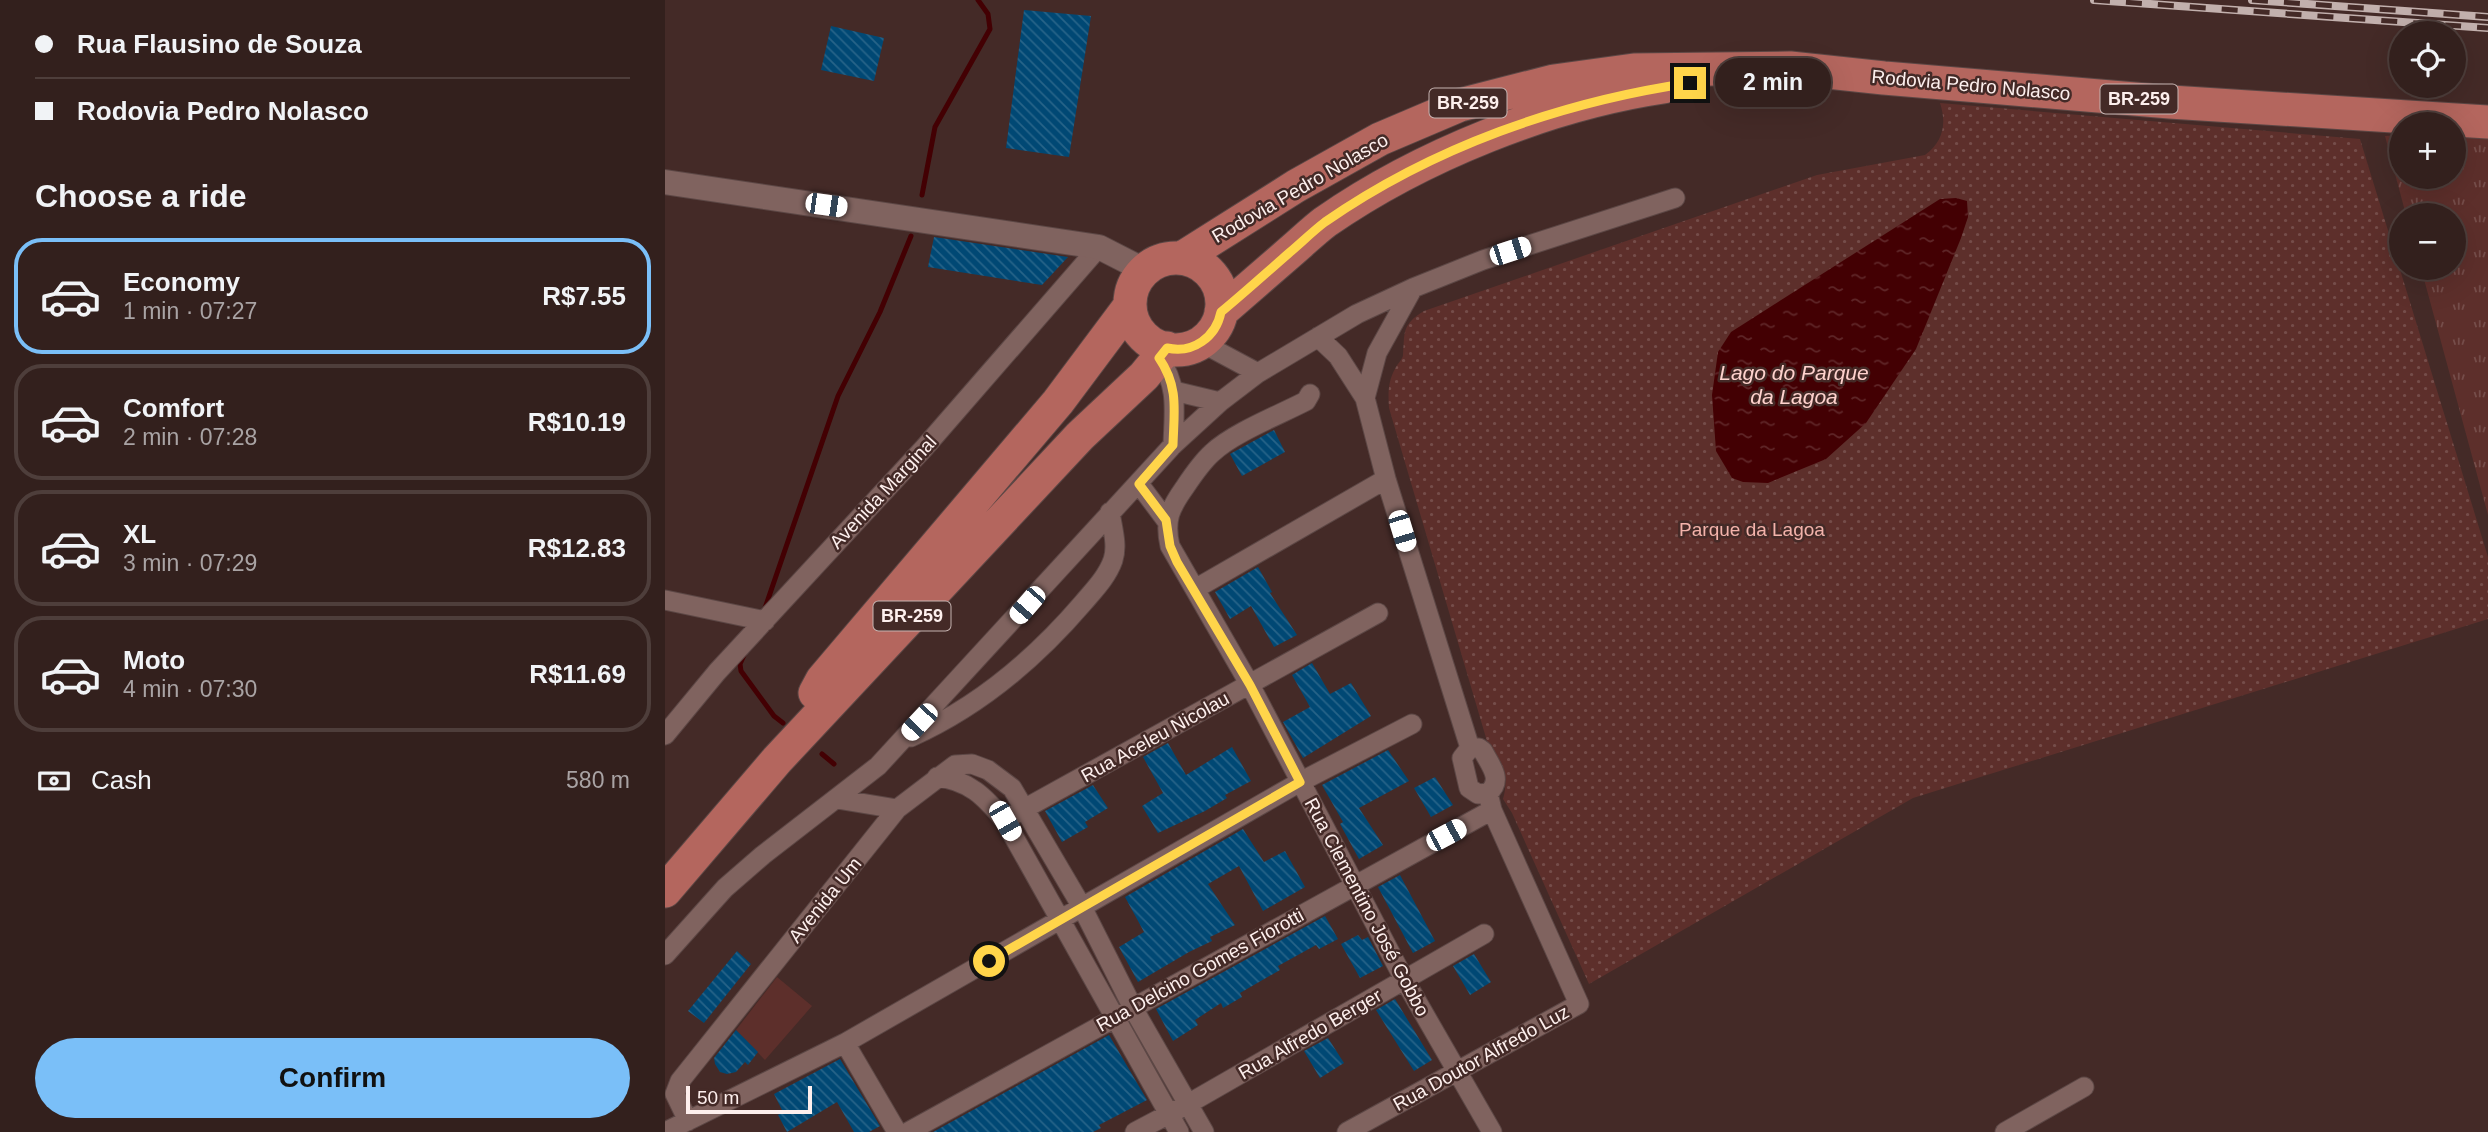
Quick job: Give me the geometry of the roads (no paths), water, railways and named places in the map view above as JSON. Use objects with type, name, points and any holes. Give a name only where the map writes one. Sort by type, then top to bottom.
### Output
[{"type":"highway","name":"Rodovia Pedro Nolasco","points":[[1221,312],[1324,223],[1401,175],[1473,143],[1561,110],[1639,90],[1790,68]]},
{"type":"highway","name":"Rodovia Pedro Nolasco","points":[[1182,258],[1296,186],[1380,139],[1460,105],[1554,81],[1634,70],[1790,68],[2143,99],[2488,122]]},
{"type":"highway","points":[[1173,256],[1182,258],[1197,261],[1216,278],[1223,301],[1221,312],[1218,325],[1202,343],[1163,353],[1136,330],[1129,307],[1133,283],[1150,264],[1173,256]]},
{"type":"highway","name":"BR-259","points":[[777,760],[822,680],[1058,402],[1129,307]]},
{"type":"highway","name":"BR-259","points":[[665,891],[777,760],[1080,436],[1144,376],[1163,353]]},
{"type":"street","points":[[665,182],[1099,247],[1144,270]]},
{"type":"street","points":[[665,955],[725,888],[763,855],[878,766],[1173,445],[1220,402],[1258,373],[1357,314],[1413,288],[1483,260],[1675,198]]},
{"type":"street","name":"Avenida Marginal","points":[[665,735],[674,712],[765,621],[925,447],[1099,247]]},
{"type":"street","points":[[1364,398],[1377,353],[1413,288]]},
{"type":"street","points":[[1318,337],[1338,356],[1364,398],[1386,479],[1470,748],[1483,751],[1497,779],[1490,801]]},
{"type":"street","points":[[1202,343],[1258,373]]},
{"type":"street","points":[[1163,353],[1174,391],[1173,445]]},
{"type":"street","points":[[1174,391],[1220,402]]},
{"type":"street","points":[[1139,484],[1166,520],[1179,495],[1213,451],[1306,401],[1310,394]]},
{"type":"street","points":[[1195,589],[1386,479]]},
{"type":"street","points":[[901,742],[971,705],[1006,679],[1070,618],[1103,580],[1113,559],[1115,543],[1110,512]]},
{"type":"street","name":"Rua Clementino José Gobbo","points":[[1166,520],[1170,546],[1250,685],[1404,979],[1492,1132]]},
{"type":"street","points":[[665,600],[765,621]]},
{"type":"street","name":"Rua Aceleu Nicolau","points":[[1005,821],[1024,808],[1378,613]]},
{"type":"street","points":[[666,1132],[845,1042],[1300,782],[1412,724]]},
{"type":"street","name":"Avenida Um","points":[[688,1121],[675,1094],[680,1081],[897,809],[955,765],[972,764],[988,770],[1011,788],[1024,808]]},
{"type":"street","points":[[937,777],[954,779],[970,787],[987,799],[1005,821],[1061,919],[1188,1104],[1204,1132]]},
{"type":"street","points":[[837,799],[897,809]]},
{"type":"street","name":"Rua Delcino Gomes Fiorotti","points":[[908,1132],[1354,885],[1490,801]]},
{"type":"street","name":"Rua Doutor Alfredo Luz","points":[[1347,1132],[1579,1004],[1490,801]]},
{"type":"street","points":[[1024,808],[1082,907],[1124,1012],[1179,1132]]},
{"type":"street","name":"Rua Alfredo Berger","points":[[1135,1132],[1484,934]]},
{"type":"street","points":[[845,1042],[897,1132]]},
{"type":"street","points":[[2005,1132],[2084,1087]]},
{"type":"water","name":"Lago do Parque da Lagoa","points":[[1956,198],[1967,201],[1968,217],[1961,238],[1916,349],[1866,423],[1826,459],[1768,483],[1743,482],[1732,478],[1716,451],[1712,395],[1718,352],[1731,332],[1940,199]]},
{"type":"waterway","points":[[922,195],[935,127],[990,29],[988,14],[978,0]]},
{"type":"waterway","points":[[765,608],[838,396],[880,312],[911,236]]},
{"type":"waterway","points":[[744,655],[740,664],[741,671],[774,716],[783,723]]},
{"type":"waterway","points":[[822,754],[834,764]]},
{"type":"railway","points":[[2094,0],[2488,28]]},
{"type":"railway","points":[[2252,0],[2488,17]]},
{"type":"park label","name":"Parque da Lagoa","points":[[1752,529]]}]
